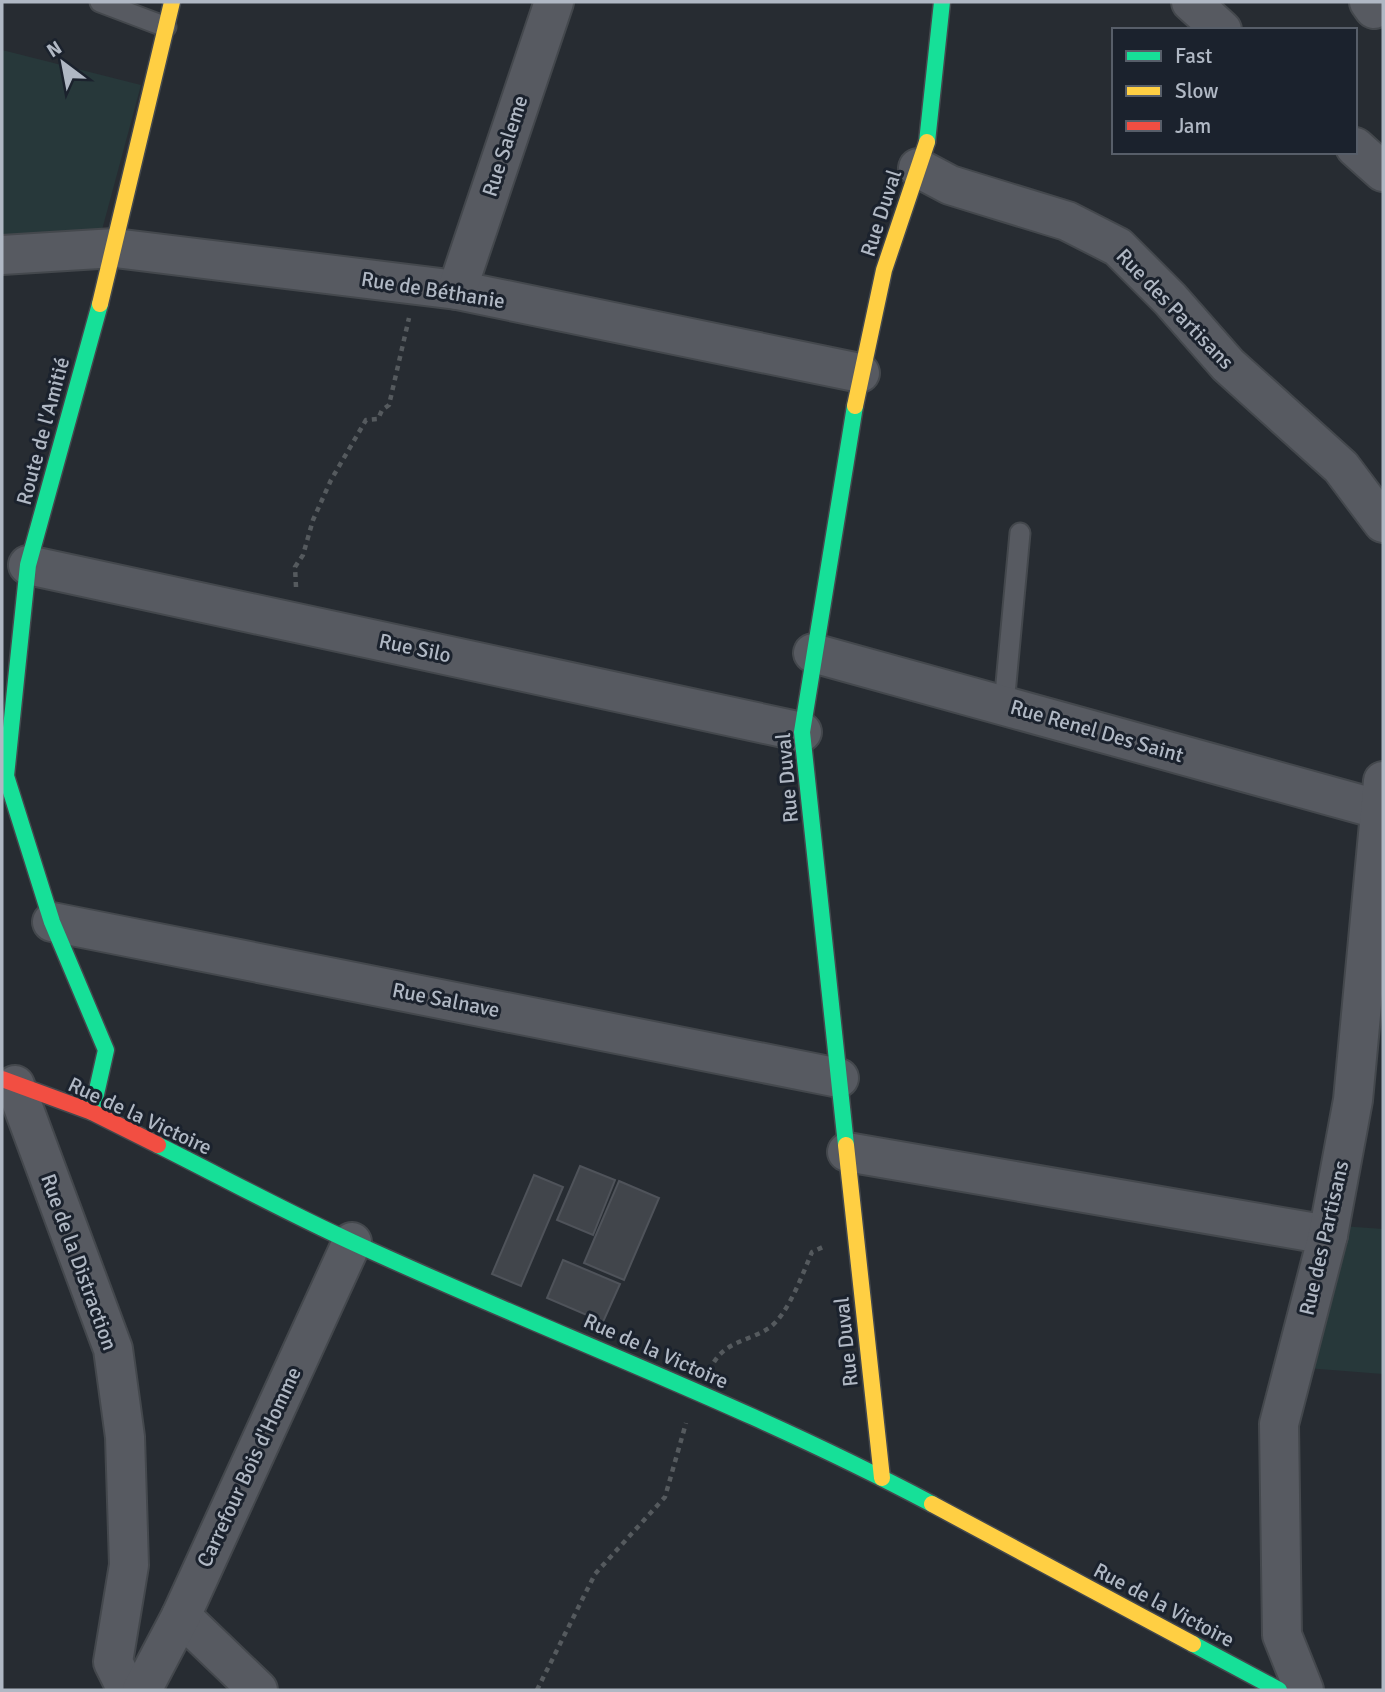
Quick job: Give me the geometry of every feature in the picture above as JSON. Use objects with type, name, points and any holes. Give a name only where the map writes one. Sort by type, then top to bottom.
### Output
[{"type":"street","name":"Route de l'Amitié","points":[[92,1112],[106,1050],[52,922],[6,776],[28,565],[115,248],[172,2]]},
{"type":"street","name":"Rue Saleme","points":[[443,288],[554,2]]},
{"type":"street","name":"Rue Duval","points":[[882,1478],[802,732],[860,373],[884,270],[926,150],[942,2]]},
{"type":"street","points":[[1191,2],[1220,28]]},
{"type":"street","points":[[1357,149],[1383,172]]},
{"type":"street","name":"Rue des Partisans","points":[[918,168],[950,185],[1067,221],[1118,247],[1170,299],[1228,365],[1341,467],[1383,523]]},
{"type":"street","name":"Rue de Béthanie","points":[[2,255],[115,248],[443,288],[860,373]]},
{"type":"street","name":"Rue Silo","points":[[28,565],[802,732]]},
{"type":"street","name":"Rue Renel Des Saint","points":[[813,653],[1004,705],[1382,796]]},
{"type":"street","name":"Rue des Partisans","points":[[1304,1690],[1282,1635],[1279,1424],[1328,1236],[1368,1104],[1382,796]]},
{"type":"street","name":"Rue Salnave","points":[[52,922],[839,1078]]},
{"type":"street","name":"Rue de la Victoire","points":[[8,1082],[92,1112],[352,1242],[695,1392],[882,1478],[1279,1690]]},
{"type":"street","name":"Rue de la Distraction","points":[[8,1082],[113,1349],[125,1437],[129,1565],[113,1662],[127,1690]]},
{"type":"street","points":[[847,1152],[1328,1236]]},
{"type":"street","name":"Carrefour Bois d'Homme","points":[[142,1690],[181,1616],[352,1242]]},
{"type":"street","points":[[181,1616],[258,1690]]},
{"type":"lane","points":[[100,2],[166,27]]},
{"type":"lane","points":[[1004,705],[1020,533]]},
{"type":"path","points":[[280,619],[297,585],[295,567],[303,555],[313,520],[331,480],[366,420],[378,419],[382,410],[389,405],[407,322],[443,288]]},
{"type":"path","points":[[537,1690],[595,1574],[665,1497],[695,1392],[722,1349],[771,1327],[793,1295],[812,1252],[856,1232]]},
{"type":"shaded area","points":[[2,50],[141,85],[99,241],[2,243]]},
{"type":"shaded area","points":[[1341,1226],[1383,1229],[1383,1374],[1306,1368]]},
{"type":"building","points":[[580,1166],[615,1180],[593,1235],[557,1220]]},
{"type":"building","points":[[534,1175],[563,1187],[521,1286],[492,1274]]},
{"type":"building","points":[[619,1181],[659,1198],[624,1280],[584,1263]]},
{"type":"building","points":[[563,1260],[620,1284],[603,1322],[547,1298]]},
{"type":"traffic: fast","points":[[927,142],[942,2]]},
{"type":"traffic: fast","points":[[92,1112],[106,1050],[52,922],[6,776],[28,565],[100,304]]},
{"type":"traffic: fast","points":[[846,1145],[802,732],[855,406]]},
{"type":"traffic: fast","points":[[158,1145],[352,1242],[789,1433],[932,1504]]},
{"type":"traffic: fast","points":[[1193,1644],[1279,1690]]},
{"type":"traffic: slow","points":[[100,304],[172,2]]},
{"type":"traffic: slow","points":[[855,406],[884,270],[927,142]]},
{"type":"traffic: slow","points":[[846,1145],[882,1478]]},
{"type":"traffic: slow","points":[[932,1504],[1193,1644]]},
{"type":"traffic: jam","points":[[2,1079],[92,1112],[158,1145]]}]
